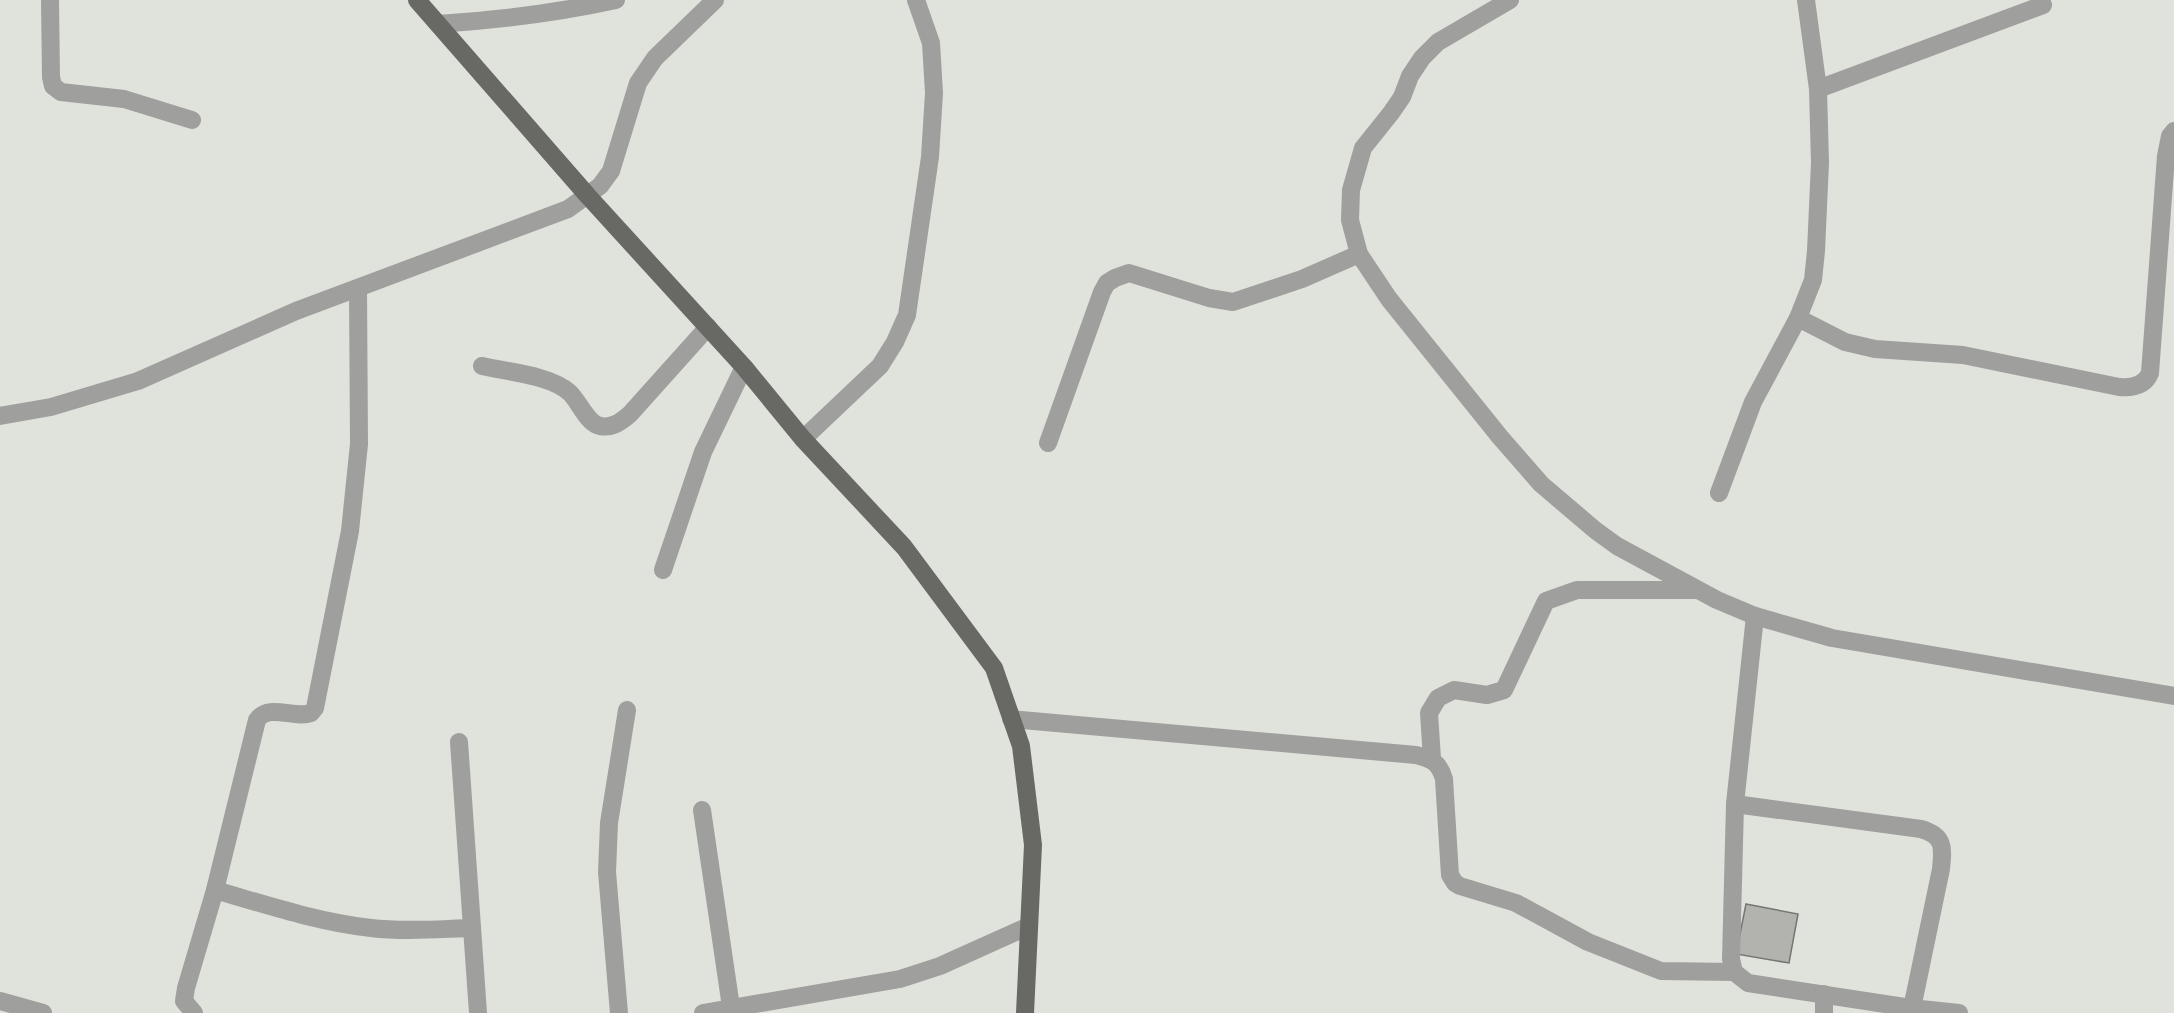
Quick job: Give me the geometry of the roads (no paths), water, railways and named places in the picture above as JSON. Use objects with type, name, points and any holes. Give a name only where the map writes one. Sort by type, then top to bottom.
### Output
[{"type":"main road","points":[[417,0],[588,196],[744,367],[803,439],[904,547],[994,668],[1021,746],[1033,845],[1025,1013]]},
{"type":"street","points":[[50,0],[53,86],[61,92],[124,99],[192,120]]},
{"type":"street","points":[[438,24],[491,20],[586,7],[616,0]]},
{"type":"street","points":[[0,416],[51,407],[138,381],[296,311],[567,209],[600,186],[611,171],[639,83],[649,66],[715,0]]},
{"type":"street","points":[[803,439],[880,366],[895,342],[907,315],[930,157],[934,93],[931,44],[916,0]]},
{"type":"street","points":[[1510,0],[1438,42],[1422,58],[1410,76],[1402,97],[1363,148],[1356,168],[1350,200],[1350,220],[1359,254],[1389,299],[1500,437],[1541,484],[1617,546],[1697,590],[1755,616],[1832,638],[2174,696]]},
{"type":"street","points":[[1719,493],[1753,402],[1798,318],[1813,280],[1820,163],[1818,89],[1806,0]]},
{"type":"street","points":[[1818,89],[2043,5]]},
{"type":"street","points":[[1798,318],[1845,342],[1875,349],[1963,355],[2119,387],[2138,386],[2147,381],[2150,374],[2166,156],[2170,136],[2174,131]]},
{"type":"street","points":[[1048,443],[1107,283],[1129,273],[1209,298],[1233,302],[1302,279],[1359,254]]},
{"type":"street","points":[[188,1012],[184,1001],[186,988],[215,890],[257,720],[261,715],[269,712],[305,716],[315,708],[350,531],[359,444],[358,288]]},
{"type":"street","points":[[482,366],[552,382],[569,392],[595,424],[606,427],[620,423],[630,414],[708,327]]},
{"type":"street","points":[[663,570],[703,452],[744,367]]},
{"type":"street","points":[[1432,759],[1429,713],[1438,698],[1454,690],[1487,695],[1504,690],[1546,601],[1577,590],[1697,590]]},
{"type":"street","points":[[1734,972],[1731,959],[1735,804],[1755,616]]},
{"type":"street","points":[[619,1013],[607,872],[609,823],[627,710]]},
{"type":"street","points":[[1011,719],[1404,753],[1432,759],[1440,766],[1444,779],[1450,875],[1455,883],[1465,888],[1516,903],[1588,942],[1661,971],[1734,972],[1748,983],[1824,994],[1911,1011],[1959,1013]]},
{"type":"street","points":[[459,742],[478,1013]]},
{"type":"street","points":[[1735,804],[1921,829],[1933,833],[1939,840],[1942,849],[1941,869],[1911,1011]]},
{"type":"street","points":[[702,810],[731,1008]]},
{"type":"street","points":[[215,890],[320,920],[350,925],[401,930],[472,928]]},
{"type":"street","points":[[703,1013],[900,979],[940,966],[1029,926]]},
{"type":"street","points":[[1824,994],[1824,1013]]},
{"type":"street","points":[[0,1001],[43,1013]]}]
